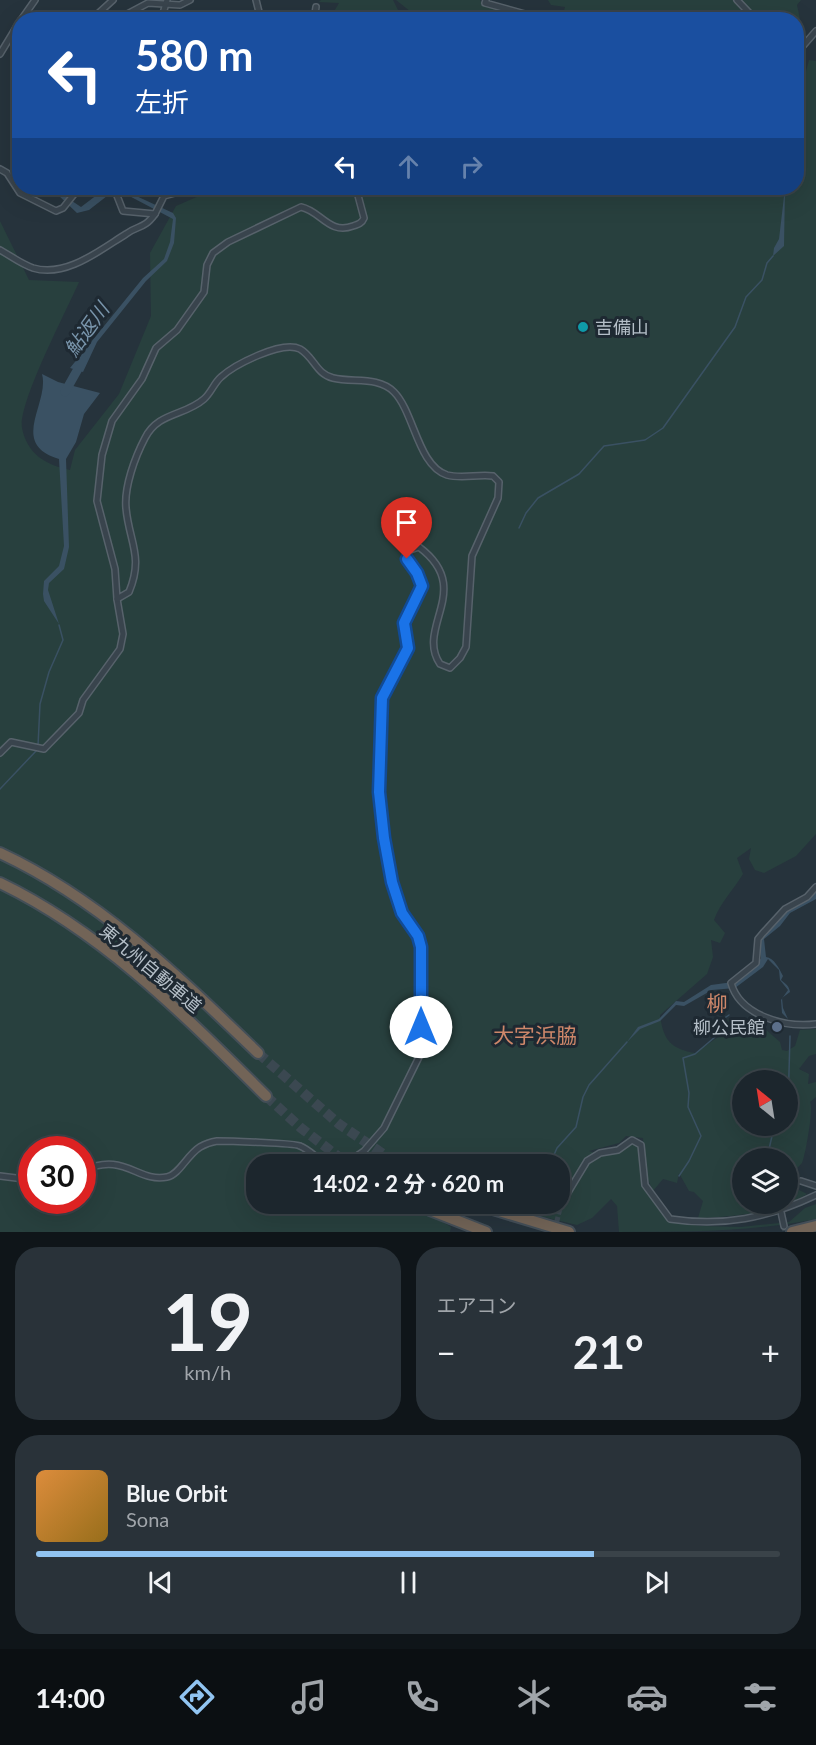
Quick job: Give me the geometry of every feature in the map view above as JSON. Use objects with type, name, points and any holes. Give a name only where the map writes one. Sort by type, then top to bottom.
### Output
[{"type":"highway","name":"東九州自動車道","points":[[3,854],[73,893],[148,950],[258,1053]]},
{"type":"highway","name":"東九州自動車道","points":[[3,885],[70,923],[145,981],[266,1096]]},
{"type":"highway","points":[[440,1214],[486,1232]]},
{"type":"highway","points":[[509,1214],[569,1232]]},
{"type":"highway","points":[[788,1229],[816,1226]]},
{"type":"street","points":[[100,12],[113,0]]},
{"type":"street","points":[[132,12],[148,3],[166,2],[180,5],[190,0]]},
{"type":"street","points":[[486,0],[485,3],[518,12]]},
{"type":"street","points":[[737,0],[748,12]]},
{"type":"street","points":[[315,12],[316,6]]},
{"type":"street","points":[[804,45],[816,31]]},
{"type":"street","points":[[0,54],[12,34]]},
{"type":"street","points":[[0,169],[7,173],[12,180]]},
{"type":"street","points":[[25,195],[56,211],[65,206],[74,195]]},
{"type":"street","points":[[116,195],[123,211],[158,210]]},
{"type":"street","points":[[0,250],[35,268],[48,270],[85,260],[126,234],[142,228],[158,210],[164,196],[168,195]]},
{"type":"street","points":[[0,753],[11,742],[44,749],[79,713],[83,700],[120,649],[123,634],[115,569],[96,501],[103,448],[117,411],[142,379],[156,348],[177,330],[204,292],[208,261],[217,249],[301,207],[331,226],[341,229],[355,226],[364,218],[358,195]]},
{"type":"street","points":[[117,599],[129,592],[137,566],[126,499],[136,462],[148,432],[163,418],[205,398],[226,373],[270,351],[296,348],[327,376],[368,381],[388,387],[397,394],[422,447],[439,471],[454,476],[493,476],[499,482],[498,498],[472,556],[465,647],[460,658],[450,668],[440,664],[435,651],[443,594],[442,572],[438,563],[419,547],[410,550],[406,556],[421,580],[422,586],[404,623],[408,648],[382,698],[379,798],[386,853],[396,895],[402,913],[418,936],[421,947],[421,1046],[390,1119],[360,1154]]},
{"type":"street","points":[[816,887],[807,897],[785,909],[762,933],[758,939],[756,963],[732,986],[758,1015],[801,1024],[816,1024]]},
{"type":"street","points":[[570,1189],[587,1161],[600,1154],[618,1150],[632,1140],[641,1144],[645,1185],[670,1219],[718,1223],[770,1214]]},
{"type":"street","points":[[96,1166],[110,1164],[154,1176],[169,1176],[177,1173],[184,1159],[195,1150],[217,1142],[292,1144],[310,1154]]},
{"type":"street","points":[[0,1176],[18,1178]]},
{"type":"street","points":[[801,1181],[816,1186]]},
{"type":"street","points":[[798,1204],[816,1195]]},
{"type":"street","points":[[782,1214],[788,1229]]},
{"type":"green space","points":[[321,0],[393,0],[398,10],[395,12],[334,12],[339,3],[319,2]]},
{"type":"green space","points":[[396,0],[480,0],[484,6],[510,12],[411,12]]},
{"type":"green space","points":[[548,0],[734,0],[741,11],[564,12],[565,7],[551,5]]},
{"type":"green space","points":[[736,0],[801,0],[797,5],[798,12],[751,12]]},
{"type":"green space","points":[[809,60],[816,61],[816,834],[796,856],[764,873],[755,870],[749,859],[751,848],[737,858],[743,874],[723,902],[714,920],[725,933],[720,943],[711,940],[713,957],[707,974],[660,1015],[663,1030],[669,1042],[679,1049],[695,1053],[724,1033],[721,1023],[732,1018],[755,1032],[764,1028],[780,1042],[782,1050],[787,1051],[795,1046],[800,1030],[816,1029],[816,1054],[809,1056],[799,1069],[809,1074],[808,1084],[816,1082],[816,1097],[810,1102],[807,1143],[802,1163],[798,1167],[798,1148],[732,1148],[732,1214],[746,1214],[698,1218],[703,1201],[694,1192],[689,1191],[679,1173],[677,1183],[663,1179],[653,1191],[646,1175],[643,1138],[626,1136],[619,1143],[589,1151],[607,1154],[633,1143],[639,1146],[641,1183],[669,1222],[741,1227],[789,1222],[805,1208],[816,1204],[816,1219],[743,1229],[619,1232],[617,1206],[611,1199],[592,1218],[577,1225],[531,1214],[570,1214],[570,1154],[246,1154],[246,1214],[430,1214],[451,1227],[450,1232],[0,1232],[0,221],[29,280],[79,282],[35,378],[23,416],[22,428],[28,445],[39,457],[53,465],[70,470],[75,450],[119,394],[151,316],[150,253],[176,206],[201,195],[804,195],[804,79]]},
{"type":"green space","points":[[798,1190],[807,1194],[798,1198]]},
{"type":"water","points":[[58,195],[63,195],[81,207],[97,195],[108,195],[89,210],[77,213]]},
{"type":"water","points":[[127,195],[134,195],[173,213],[176,218],[174,243],[167,261],[146,281],[97,342],[83,372],[70,368],[143,278],[164,259],[170,242],[173,219]]},
{"type":"water","points":[[785,195],[784,246],[773,256],[779,239]]},
{"type":"water","points":[[42,374],[58,382],[100,393],[84,414],[76,442],[66,459],[69,547],[64,569],[49,583],[48,590],[59,624],[44,601],[43,594],[44,581],[59,566],[64,546],[59,459],[44,452],[36,443],[33,433],[43,385]]},
{"type":"water","points":[[816,891],[816,899],[790,913],[780,926],[764,939],[766,957],[776,964],[783,976],[781,980],[790,990],[783,997],[788,990],[780,980],[779,970],[768,959],[763,967],[735,988],[712,990],[684,1006],[676,1005],[660,1021],[640,1029],[627,1042],[638,1027],[659,1019],[676,1001],[684,1002],[711,985],[733,982],[758,963],[761,958],[759,945],[764,935],[787,911],[808,899]]},
{"type":"water","points":[[782,998],[783,1008],[788,1019],[782,1013]]},
{"type":"waterway","points":[[519,528],[526,513],[538,498],[579,474],[604,446],[645,440],[663,428],[735,327],[746,297],[762,280],[767,263],[773,256]]},
{"type":"waterway","name":"鮎返川","points":[[65,392],[83,360]]},
{"type":"waterway","points":[[38,746],[40,704],[49,672],[63,640],[59,625]]},
{"type":"waterway","points":[[0,789],[36,751]]},
{"type":"waterway","points":[[679,1176],[701,1136],[688,1107],[689,1093],[683,1058],[695,1054],[715,1037],[717,1023],[729,1015]]},
{"type":"waterway","points":[[789,1070],[790,1036]]},
{"type":"waterway","points":[[554,1154],[576,1127],[583,1097],[589,1085],[627,1042]]},
{"type":"waterway","points":[[769,1148],[772,1136]]},
{"type":"tunnel","points":[[258,1053],[339,1124],[383,1154]]},
{"type":"tunnel","points":[[266,1096],[301,1128],[335,1154]]},
{"type":"tunnel","points":[[555,1229],[559,1214]]},
{"type":"tunnel","points":[[784,1226],[785,1232]]},
{"type":"place","name":"吉備山","points":[[583,327]]},
{"type":"place","name":"柳公民館","points":[[777,1027]]},
{"type":"district","name":"柳","points":[[717,1002]]},
{"type":"district","name":"大字浜脇","points":[[535,1034]]},
{"type":"route","points":[[407,559],[421,580],[422,586],[410,606],[404,623],[408,648],[382,698],[379,798],[381,823],[392,882],[402,913],[418,936],[421,947],[421,1027]]}]
